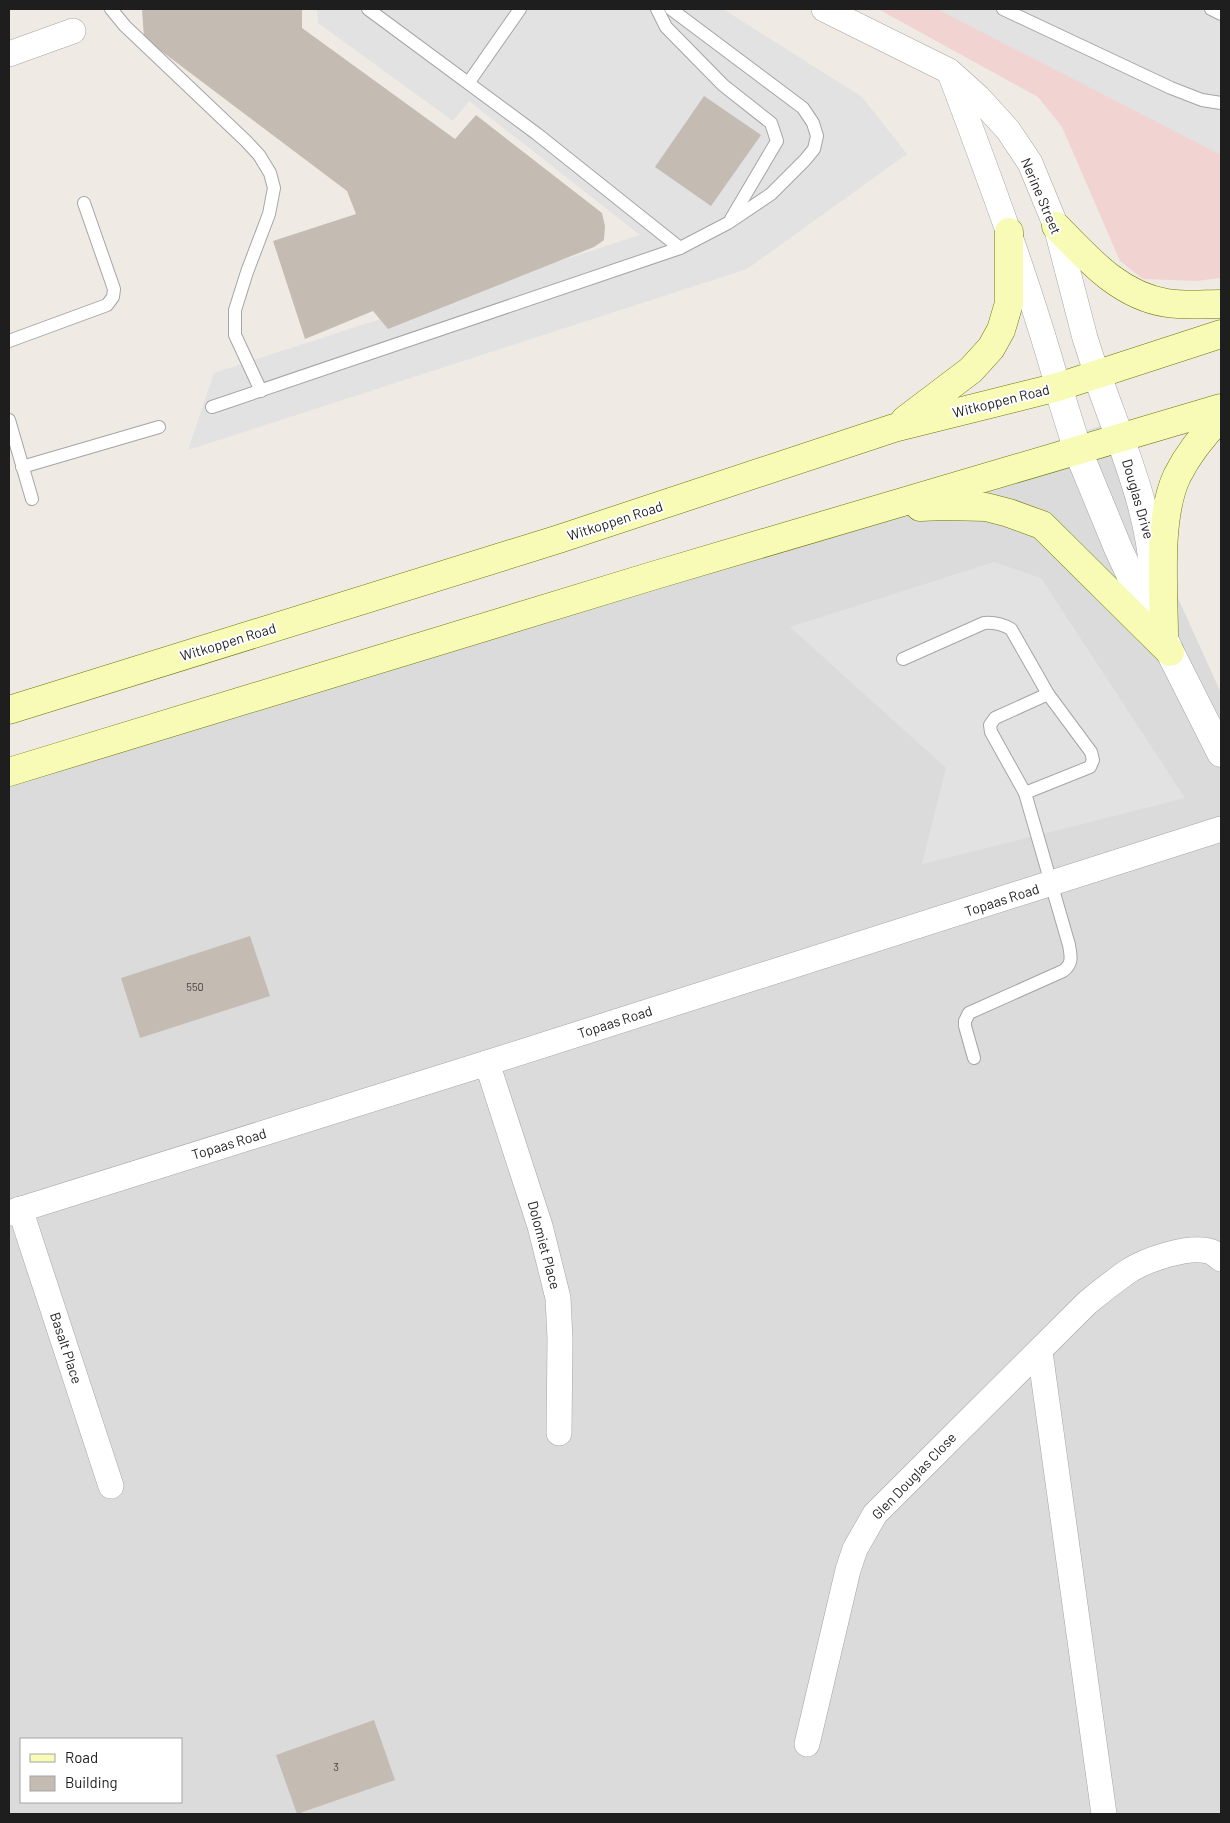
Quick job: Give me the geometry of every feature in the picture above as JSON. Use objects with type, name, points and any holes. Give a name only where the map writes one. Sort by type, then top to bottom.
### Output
[{"type":"main road","points":[[1056,226],[1095,266],[1124,288],[1144,298],[1169,304],[1221,304]]},
{"type":"main road","points":[[894,428],[971,370],[990,348],[1001,330],[1009,303],[1009,232]]},
{"type":"main road","name":"Witkoppen Road","points":[[9,710],[559,539],[894,428],[1058,387],[1221,334]]},
{"type":"main road","points":[[9,772],[872,510],[1221,408]]},
{"type":"main road","points":[[1164,637],[1164,528],[1170,495],[1185,463],[1205,433],[1221,418]]},
{"type":"main road","points":[[872,510],[944,506],[986,507],[1042,525],[1164,637]]},
{"type":"street","name":"Nerine Street","points":[[824,9],[949,71],[978,97],[1008,130],[1030,163],[1056,226],[1085,338],[1097,375]]},
{"type":"street","points":[[9,54],[73,31]]},
{"type":"street","points":[[949,71],[1009,232],[1058,387]]},
{"type":"street","name":"Douglas Drive","points":[[1097,375],[1138,490],[1152,553],[1164,637]]},
{"type":"street","name":"Douglas Drive","points":[[1058,387],[1078,451],[1129,571],[1221,752]]},
{"type":"street","name":"Topaas Road","points":[[15,1211],[488,1063],[1221,829]]},
{"type":"street","name":"Dolomiet Place","points":[[488,1063],[540,1226],[558,1298],[560,1339],[559,1433]]},
{"type":"street","name":"Basalt Place","points":[[15,1211],[111,1486]]},
{"type":"street","name":"Glen Douglas Close","points":[[807,1744],[840,1600],[855,1550],[875,1514],[1040,1352],[1087,1303],[1129,1271],[1165,1255],[1186,1252],[1213,1252],[1221,1259]]},
{"type":"street","points":[[1040,1352],[1104,1814]]},
{"type":"lane","points":[[111,9],[125,26],[246,141],[259,155],[270,172],[274,188],[269,214],[235,310],[235,335],[261,391]]},
{"type":"lane","points":[[368,9],[469,82],[680,248]]},
{"type":"lane","points":[[469,82],[520,9]]},
{"type":"lane","points":[[657,9],[666,27],[723,85],[771,123],[776,141],[728,223]]},
{"type":"lane","points":[[212,407],[680,248],[728,223],[771,194],[814,149],[817,136],[813,123],[802,108],[671,9]]},
{"type":"lane","points":[[1003,9],[1171,88],[1202,100],[1221,103]]},
{"type":"lane","points":[[1211,9],[1221,14]]},
{"type":"lane","points":[[9,341],[107,305],[113,297],[114,289],[84,203]]},
{"type":"lane","points":[[9,420],[32,499]]},
{"type":"lane","points":[[22,467],[159,427]]},
{"type":"lane","points":[[903,659],[984,623],[1003,624],[1011,629],[1048,694],[1091,752],[1092,763],[1090,767],[1026,792]]},
{"type":"lane","points":[[974,1058],[966,1026],[969,1013],[1069,967],[1071,957],[1069,945],[1026,792],[992,732],[990,724],[995,718],[1048,694]]},
{"type":"shaded area","points":[[317,9],[723,9],[862,97],[907,154],[747,269],[188,450],[214,373],[640,235],[469,101],[453,121],[318,23]]},
{"type":"shaded area","points":[[878,9],[1221,9],[1221,278],[1196,281],[1143,279],[1120,261],[1062,127],[1038,97]]},
{"type":"shaded area","points":[[937,9],[1221,9],[1221,155]]},
{"type":"shaded area","points":[[1100,426],[1221,693],[1221,1814],[9,1814],[9,765],[871,505]]},
{"type":"shaded area","points":[[994,562],[1041,578],[1185,798],[922,864],[946,768],[790,627]]},
{"type":"building","points":[[142,9],[302,9],[302,28],[455,139],[476,115],[602,213],[605,226],[604,240],[594,247],[388,329],[373,311],[305,339],[273,241],[356,214],[347,191],[144,38]]},
{"type":"building","points":[[704,96],[761,135],[711,206],[655,167]]},
{"type":"building","points":[[250,936],[270,996],[140,1038],[121,978]]},
{"type":"building","points":[[374,1720],[395,1780],[297,1814],[276,1755]]}]
